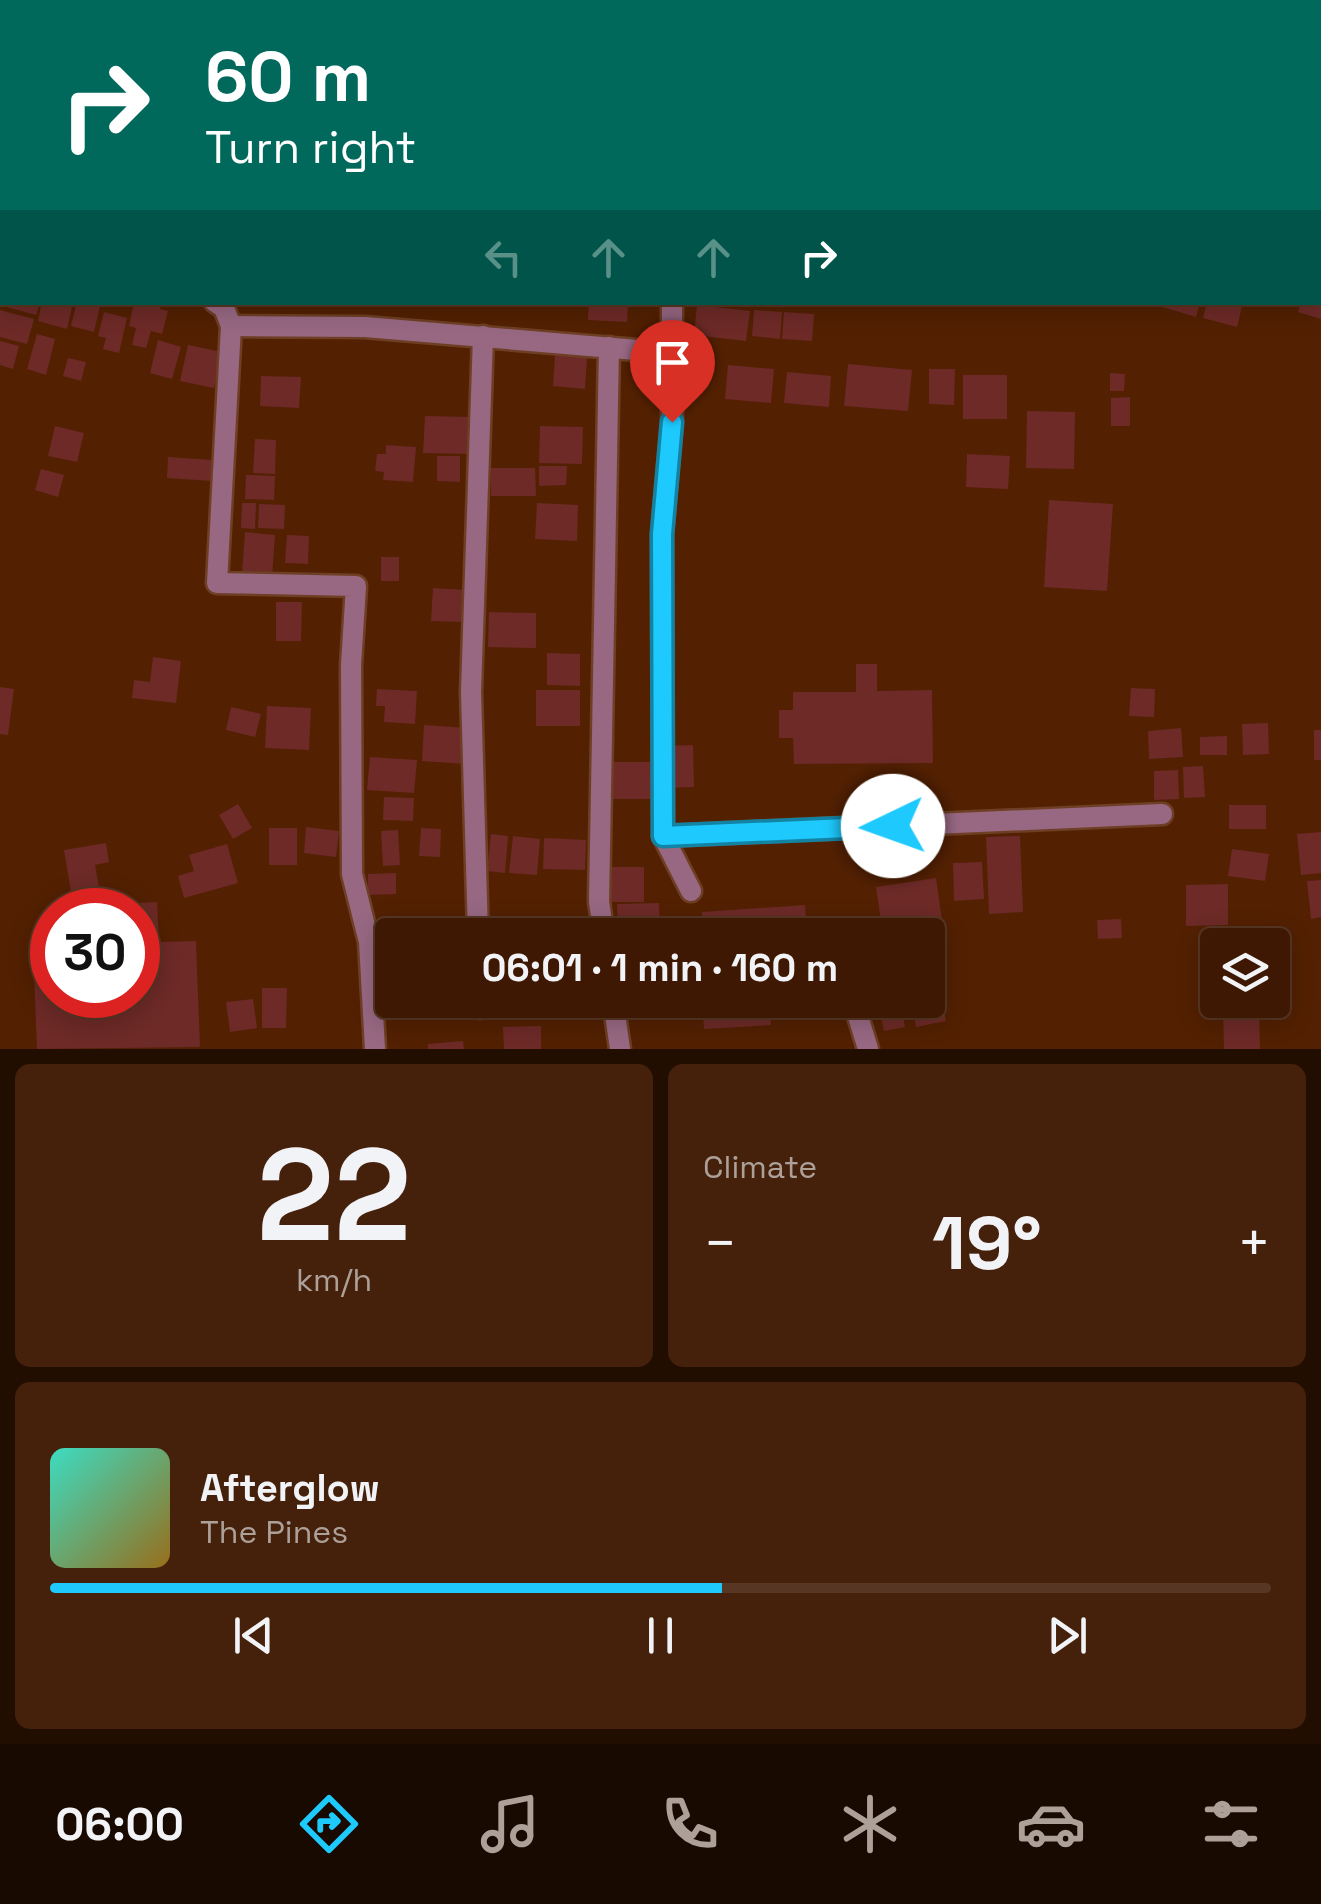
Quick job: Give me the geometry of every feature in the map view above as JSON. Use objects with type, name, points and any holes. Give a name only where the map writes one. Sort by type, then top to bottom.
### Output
[{"type":"street","points":[[220,305],[230,326],[216,583],[356,586],[351,665],[352,874],[369,942],[375,1049]]},
{"type":"street","points":[[672,305],[662,534],[663,836],[690,891]]},
{"type":"street","points":[[230,326],[366,327],[672,353]]},
{"type":"street","points":[[478,918],[471,692],[483,336]]},
{"type":"street","points":[[601,918],[609,347]]},
{"type":"street","points":[[663,836],[1162,814]]},
{"type":"street","points":[[616,1018],[620,1049]]},
{"type":"street","points":[[858,1018],[868,1049]]},
{"type":"building","points":[[3,305],[39,305],[36,315]]},
{"type":"building","points":[[41,305],[72,305],[67,329],[38,321]]},
{"type":"building","points":[[76,305],[100,305],[94,332],[71,326]]},
{"type":"building","points":[[133,305],[161,305],[160,309],[168,311],[162,334],[151,331],[146,348],[132,345],[136,328],[129,326]]},
{"type":"building","points":[[589,305],[628,305],[627,322],[588,320]]},
{"type":"building","points":[[697,305],[750,311],[746,341],[694,335]]},
{"type":"building","points":[[1156,305],[1199,305],[1196,317]]},
{"type":"building","points":[[1206,305],[1242,305],[1237,327],[1203,318]]},
{"type":"building","points":[[1300,305],[1321,305],[1321,319],[1298,312]]},
{"type":"building","points":[[0,310],[34,319],[27,344],[0,337]]},
{"type":"building","points":[[754,310],[782,312],[780,339],[752,336]]},
{"type":"building","points":[[104,312],[127,318],[119,353],[103,349],[106,338],[98,336]]},
{"type":"building","points":[[784,312],[814,314],[812,341],[782,339]]},
{"type":"building","points":[[37,334],[55,339],[46,375],[27,369]]},
{"type":"building","points":[[158,340],[181,347],[172,379],[150,373]]},
{"type":"building","points":[[0,341],[19,346],[13,369],[0,365]]},
{"type":"building","points":[[188,345],[222,352],[214,388],[180,381]]},
{"type":"building","points":[[555,355],[587,357],[585,389],[553,386]]},
{"type":"building","points":[[68,358],[86,362],[81,381],[63,376]]},
{"type":"building","points":[[848,364],[912,370],[908,411],[844,406]]},
{"type":"building","points":[[728,365],[774,369],[771,403],[725,399]]},
{"type":"building","points":[[929,369],[955,369],[954,405],[929,404]]},
{"type":"building","points":[[787,372],[831,376],[829,407],[784,403]]},
{"type":"building","points":[[1110,373],[1125,374],[1124,391],[1110,391]]},
{"type":"building","points":[[963,375],[1007,375],[1007,419],[963,419]]},
{"type":"building","points":[[261,376],[301,377],[299,408],[260,406]]},
{"type":"building","points":[[1130,397],[1130,426],[1111,426],[1111,398]]},
{"type":"building","points":[[1027,411],[1075,412],[1074,469],[1026,468]]},
{"type":"building","points":[[425,416],[470,417],[469,454],[423,453]]},
{"type":"building","points":[[55,426],[84,433],[77,462],[48,456]]},
{"type":"building","points":[[540,426],[583,427],[582,464],[539,463]]},
{"type":"building","points":[[255,439],[276,440],[275,474],[253,473]]},
{"type":"building","points":[[386,445],[416,447],[413,482],[383,480],[384,472],[375,471],[377,454],[386,454]]},
{"type":"building","points":[[967,454],[1010,456],[1008,489],[966,487]]},
{"type":"building","points":[[437,456],[460,456],[460,482],[437,481]]},
{"type":"building","points":[[168,457],[213,460],[212,481],[167,478]]},
{"type":"building","points":[[539,466],[567,466],[566,485],[539,486]]},
{"type":"building","points":[[491,468],[535,468],[536,496],[491,496]]},
{"type":"building","points":[[41,469],[64,475],[58,497],[35,490]]},
{"type":"building","points":[[246,475],[275,476],[274,500],[245,499]]},
{"type":"building","points":[[1049,500],[1113,504],[1107,591],[1044,587]]},
{"type":"building","points":[[242,503],[256,503],[255,529],[241,528]]},
{"type":"building","points":[[537,503],[578,505],[577,541],[535,539]]},
{"type":"building","points":[[259,504],[285,505],[284,529],[258,528]]},
{"type":"building","points":[[245,532],[275,535],[272,577],[242,574]]},
{"type":"building","points":[[287,535],[309,536],[308,564],[285,563]]},
{"type":"building","points":[[381,557],[399,557],[399,581],[381,581]]},
{"type":"building","points":[[433,588],[466,590],[464,622],[431,621]]},
{"type":"building","points":[[276,602],[302,602],[301,641],[276,641]]},
{"type":"building","points":[[489,612],[536,613],[536,648],[488,647]]},
{"type":"building","points":[[547,653],[580,654],[580,686],[547,685]]},
{"type":"building","points":[[153,657],[181,661],[176,703],[132,698],[134,680],[150,682]]},
{"type":"building","points":[[856,664],[877,664],[877,691],[932,690],[933,763],[794,764],[793,738],[779,738],[779,710],[793,710],[793,692],[856,692]]},
{"type":"building","points":[[0,687],[14,689],[8,735],[0,734]]},
{"type":"building","points":[[1131,688],[1155,689],[1154,717],[1129,716]]},
{"type":"building","points":[[377,689],[417,691],[415,724],[384,722],[385,706],[376,706]]},
{"type":"building","points":[[536,690],[580,690],[580,726],[536,726]]},
{"type":"building","points":[[267,706],[311,708],[309,750],[265,748]]},
{"type":"building","points":[[231,707],[261,714],[255,737],[226,730]]},
{"type":"building","points":[[1268,723],[1269,754],[1243,755],[1242,724]]},
{"type":"building","points":[[424,725],[467,728],[465,764],[422,761]]},
{"type":"building","points":[[1181,728],[1183,757],[1149,759],[1148,731]]},
{"type":"building","points":[[1314,730],[1321,730],[1321,760],[1314,760]]},
{"type":"building","points":[[1227,736],[1227,755],[1200,755],[1200,737]]},
{"type":"building","points":[[693,745],[694,787],[665,788],[664,746]]},
{"type":"building","points":[[370,757],[417,760],[414,793],[367,790]]},
{"type":"building","points":[[611,762],[658,762],[658,799],[610,799]]},
{"type":"building","points":[[1203,766],[1205,797],[1184,798],[1183,767]]},
{"type":"building","points":[[1178,770],[1179,799],[1154,800],[1154,771]]},
{"type":"building","points":[[384,797],[414,798],[413,821],[383,820]]},
{"type":"building","points":[[238,804],[252,828],[233,839],[219,815]]},
{"type":"building","points":[[1229,805],[1266,805],[1266,829],[1229,829]]},
{"type":"building","points":[[306,827],[339,831],[336,857],[304,853]]},
{"type":"building","points":[[269,828],[297,828],[297,865],[269,865]]},
{"type":"building","points":[[421,828],[441,829],[440,857],[419,856]]},
{"type":"building","points":[[398,830],[400,865],[383,866],[381,831]]},
{"type":"building","points":[[1321,832],[1321,873],[1301,875],[1297,834]]},
{"type":"building","points":[[491,834],[508,836],[505,873],[487,871]]},
{"type":"building","points":[[513,836],[540,839],[537,875],[509,873]]},
{"type":"building","points":[[1020,836],[1023,912],[989,914],[986,837]]},
{"type":"building","points":[[544,838],[586,840],[585,870],[543,869]]},
{"type":"building","points":[[106,843],[109,862],[95,865],[99,888],[70,888],[64,850]]},
{"type":"building","points":[[227,844],[238,883],[184,898],[178,876],[194,871],[189,855]]},
{"type":"building","points":[[1232,849],[1269,854],[1265,881],[1228,876]]},
{"type":"building","points":[[982,862],[984,899],[954,901],[953,863]]},
{"type":"building","points":[[610,867],[644,867],[644,902],[609,902]]},
{"type":"building","points":[[396,873],[396,894],[368,895],[368,874]]},
{"type":"building","points":[[936,878],[942,918],[881,918],[876,887]]},
{"type":"building","points":[[1321,880],[1321,917],[1311,919],[1307,881]]},
{"type":"building","points":[[1228,884],[1228,925],[1186,926],[1186,885]]},
{"type":"building","points":[[659,903],[659,918],[617,918],[617,904]]},
{"type":"building","points":[[805,905],[806,918],[702,918],[702,912]]},
{"type":"building","points":[[1121,919],[1122,938],[1098,939],[1097,920]]},
{"type":"building","points":[[196,941],[200,1047],[37,1049],[36,1018],[160,1018],[160,942]]},
{"type":"building","points":[[262,988],[287,988],[286,1028],[262,1028]]},
{"type":"building","points":[[253,999],[257,1028],[230,1032],[226,1002]]},
{"type":"building","points":[[945,1016],[946,1021],[916,1027],[914,1018]]},
{"type":"building","points":[[703,1018],[771,1018],[771,1025],[704,1029]]},
{"type":"building","points":[[881,1018],[903,1018],[905,1027],[884,1031]]},
{"type":"building","points":[[1223,1018],[1259,1018],[1260,1049],[1224,1049]]},
{"type":"building","points":[[541,1026],[541,1049],[504,1049],[503,1027]]},
{"type":"building","points":[[463,1041],[464,1049],[428,1049],[428,1044]]},
{"type":"route","points":[[672,422],[662,534],[663,836],[893,826]]}]
